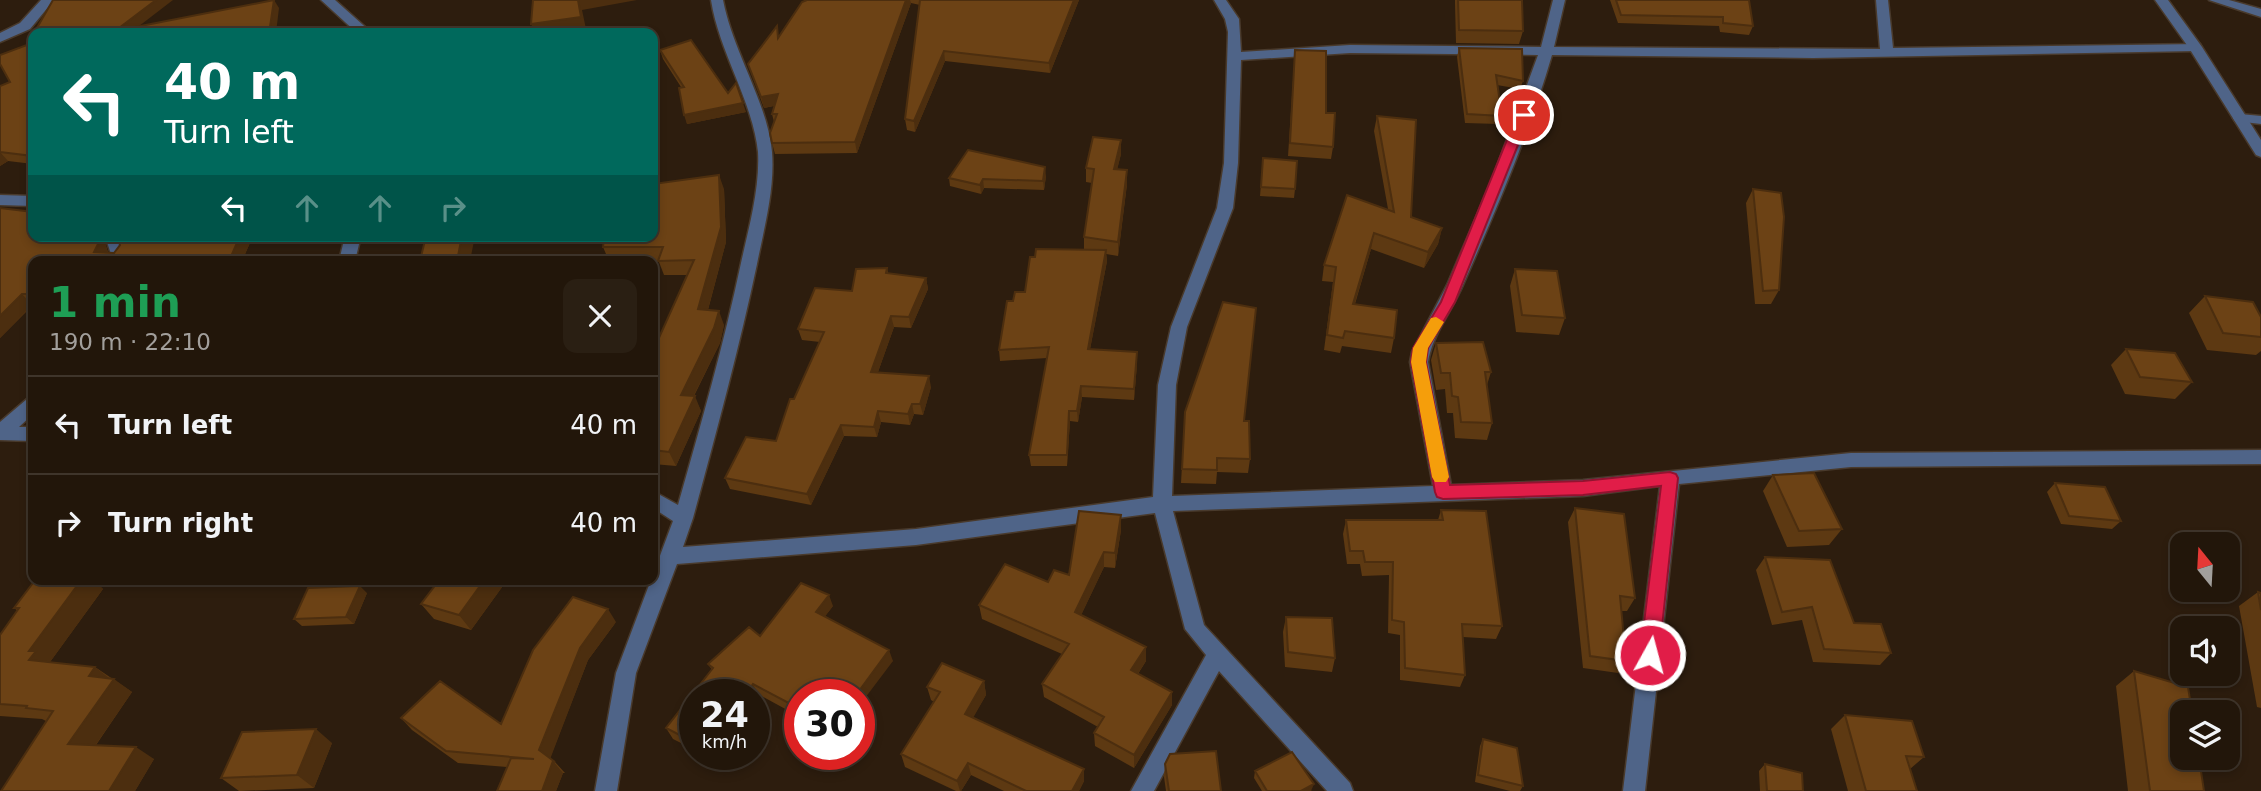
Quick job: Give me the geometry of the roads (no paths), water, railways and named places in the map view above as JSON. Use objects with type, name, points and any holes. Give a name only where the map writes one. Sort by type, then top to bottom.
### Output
[{"type":"street","points":[[0,38],[25,26],[48,0]]},
{"type":"street","points":[[327,0],[359,28]]},
{"type":"street","points":[[606,791],[626,673],[684,518],[734,335],[761,207],[765,153],[759,124],[722,29],[717,0]]},
{"type":"street","points":[[1220,0],[1232,19],[1236,56],[1231,163],[1225,208],[1179,327],[1167,385],[1162,504],[1195,629],[1342,791]]},
{"type":"street","points":[[1443,492],[1419,362],[1420,348],[1448,302],[1549,50],[1559,0]]},
{"type":"street","points":[[1882,0],[1887,52]]},
{"type":"street","points":[[2161,0],[2195,47],[2261,152]]},
{"type":"street","points":[[2215,0],[2261,13]]},
{"type":"street","points":[[1236,56],[1350,49],[1887,52],[2195,47]]},
{"type":"street","points":[[2240,118],[2261,120]]},
{"type":"street","points":[[0,200],[28,201]]},
{"type":"street","points":[[0,433],[28,408]]},
{"type":"street","points":[[0,433],[28,434]]},
{"type":"street","points":[[671,556],[916,537],[1162,504],[1583,488],[1851,460],[2261,457]]},
{"type":"street","points":[[1634,791],[1670,478]]},
{"type":"street","points":[[658,502],[684,518]]},
{"type":"street","points":[[1142,791],[1217,656]]}]
